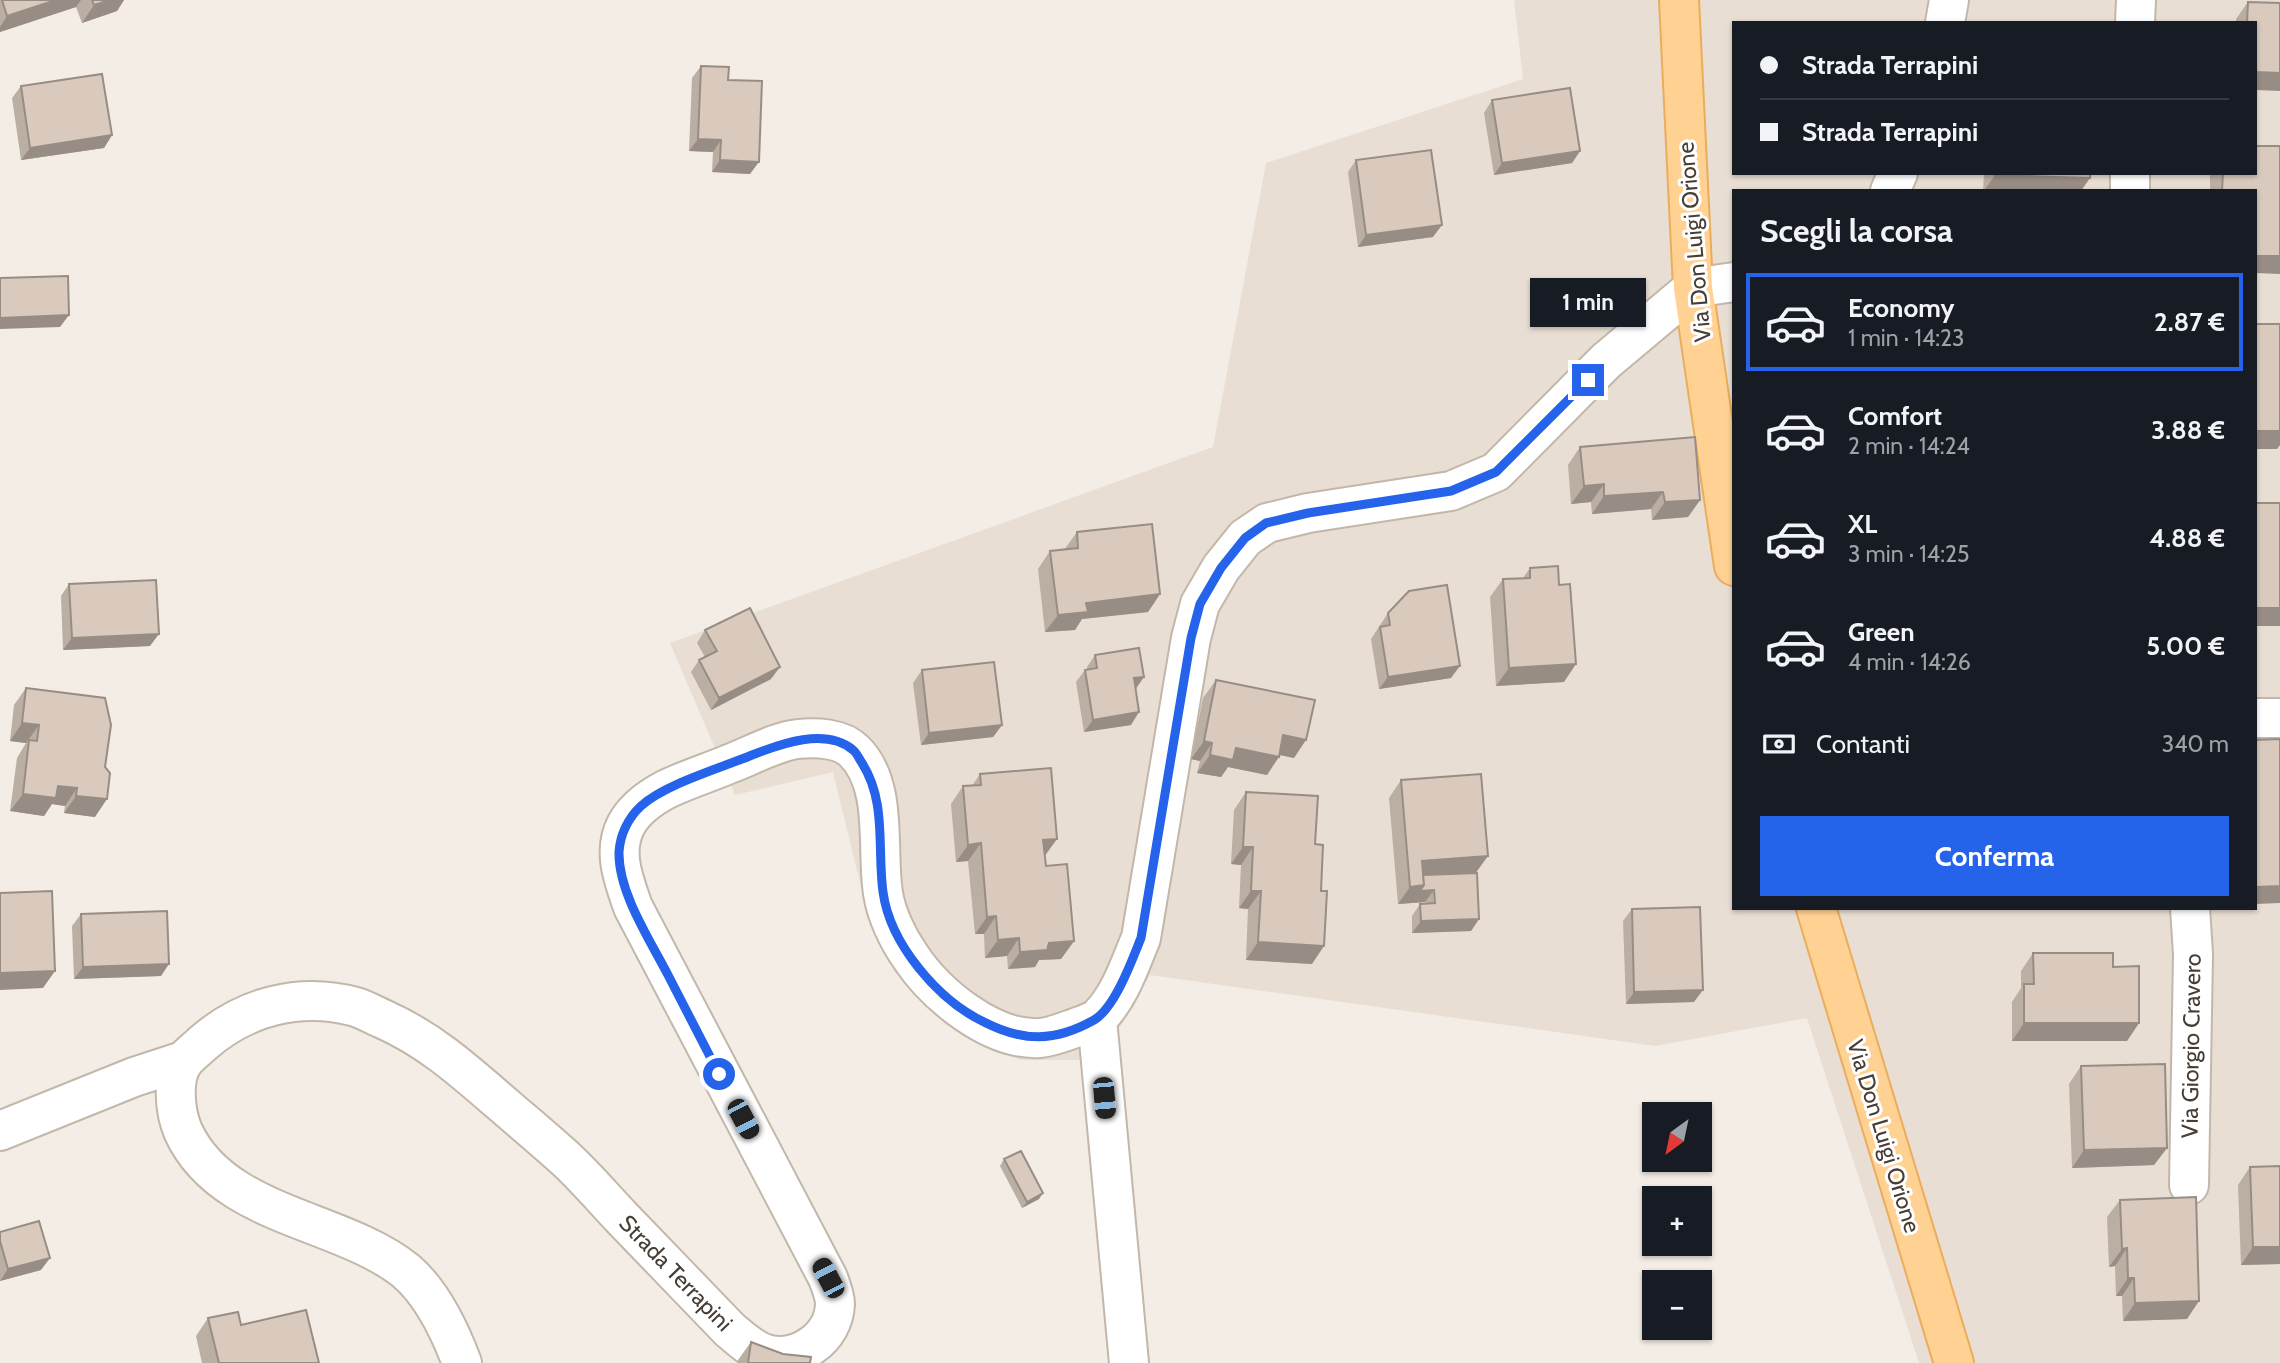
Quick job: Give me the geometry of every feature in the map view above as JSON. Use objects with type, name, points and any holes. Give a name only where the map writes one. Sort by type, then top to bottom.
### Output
[{"type":"main road","name":"Via Don Luigi Orione","points":[[1679,0],[1693,288],[1732,552]]},
{"type":"main road","name":"Via Don Luigi Orione","points":[[1817,910],[1954,1363]]},
{"type":"street","points":[[1945,21],[1949,0]]},
{"type":"street","points":[[2135,21],[2136,0]]},
{"type":"street","points":[[1129,1363],[1097,1019],[1123,979],[1141,938],[1191,638],[1200,604],[1221,568],[1245,538],[1266,523],[1308,513],[1451,491],[1496,472],[1606,361],[1693,288],[1732,282]]},
{"type":"street","points":[[2257,718],[2280,718]]},
{"type":"street","name":"Strada Terrapini","points":[[183,1061],[216,1032],[247,1013],[278,1004],[316,1002],[357,1007],[404,1029],[447,1056],[569,1162],[730,1330],[750,1347],[768,1355],[786,1356],[806,1351],[818,1342],[828,1330],[835,1302],[828,1278],[633,907],[622,875],[619,853],[626,825],[641,806],[664,790],[776,745],[798,739],[829,739],[853,750],[869,774],[878,807],[883,894],[893,925],[910,957],[937,989],[968,1015],[1016,1035],[1039,1038],[1058,1035],[1097,1019]]},
{"type":"street","name":"Via Giorgio Cravero","points":[[2189,1185],[2193,954],[2190,910]]},
{"type":"street","points":[[0,1131],[134,1077],[183,1061]]},
{"type":"street","points":[[183,1061],[177,1082],[176,1107],[183,1131],[198,1156],[217,1174],[250,1197],[387,1257],[409,1273],[452,1334],[462,1363]]},
{"type":"shaded area","points":[[1514,0],[2280,0],[2280,1363],[1919,1363],[1807,1018],[1655,1046],[1150,975],[1101,1060],[1020,1060],[946,1025],[894,971],[863,895],[833,772],[735,795],[670,643],[1213,447],[1266,163],[1523,79]]},
{"type":"building","points":[[2,0],[56,0],[7,16]]},
{"type":"building","points":[[92,0],[110,0],[94,5]]},
{"type":"building","points":[[2248,2],[2280,3],[2280,73],[2257,72],[2257,21],[2247,21]]},
{"type":"building","points":[[701,66],[729,67],[728,80],[762,81],[759,162],[720,160],[721,140],[698,139]]},
{"type":"building","points":[[102,74],[112,135],[30,148],[21,86]]},
{"type":"building","points":[[1570,88],[1580,151],[1502,163],[1492,100]]},
{"type":"building","points":[[2257,146],[2280,146],[2280,256],[2257,256],[2257,189],[2222,189],[2223,175],[2257,175]]},
{"type":"building","points":[[1431,150],[1442,225],[1366,235],[1356,160]]},
{"type":"building","points":[[1995,175],[2090,175],[2090,178]]},
{"type":"building","points":[[68,276],[69,315],[0,318],[0,278]]},
{"type":"building","points":[[2257,324],[2280,324],[2280,431],[2257,431]]},
{"type":"building","points":[[1695,437],[1700,500],[1665,502],[1663,492],[1604,496],[1604,484],[1584,486],[1580,447]]},
{"type":"building","points":[[2257,503],[2280,503],[2280,608],[2257,608]]},
{"type":"building","points":[[1152,524],[1160,594],[1086,603],[1088,612],[1058,615],[1050,551],[1078,548],[1077,532]]},
{"type":"building","points":[[1558,566],[1559,585],[1570,584],[1576,664],[1509,668],[1503,579],[1530,578],[1530,568]]},
{"type":"building","points":[[156,580],[159,634],[72,638],[69,584]]},
{"type":"building","points":[[1447,585],[1460,666],[1388,677],[1380,627],[1390,625],[1388,613],[1409,591]]},
{"type":"building","points":[[750,608],[780,667],[719,698],[699,660],[717,651],[705,630]]},
{"type":"building","points":[[1139,648],[1144,677],[1134,678],[1139,712],[1093,720],[1085,670],[1097,668],[1095,655]]},
{"type":"building","points":[[994,662],[1002,725],[929,733],[922,670]]},
{"type":"building","points":[[1216,680],[1315,700],[1306,740],[1283,735],[1279,757],[1236,748],[1233,760],[1210,755],[1212,743],[1204,741]]},
{"type":"building","points":[[26,688],[105,698],[111,725],[105,767],[110,773],[107,799],[76,796],[77,788],[58,786],[56,798],[23,794],[29,740],[37,741],[39,725],[22,723]]},
{"type":"building","points":[[2280,739],[2280,886],[2257,887],[2257,740]]},
{"type":"building","points":[[1051,768],[1057,839],[1043,840],[1046,866],[1067,864],[1074,941],[1049,943],[1047,950],[1020,952],[1019,938],[998,940],[996,916],[987,917],[981,843],[968,845],[963,786],[981,785],[980,774]]},
{"type":"building","points":[[1481,774],[1488,856],[1422,861],[1424,885],[1410,887],[1401,780]]},
{"type":"building","points":[[1246,792],[1318,796],[1315,844],[1323,845],[1321,891],[1327,891],[1324,946],[1258,942],[1261,891],[1251,891],[1253,847],[1243,847]]},
{"type":"building","points":[[1477,873],[1479,919],[1421,921],[1420,904],[1435,903],[1434,890],[1420,891],[1424,885],[1423,875]]},
{"type":"building","points":[[52,891],[55,971],[0,973],[0,893]]},
{"type":"building","points":[[1700,907],[1703,990],[1634,992],[1632,909]]},
{"type":"building","points":[[167,911],[169,964],[83,967],[81,914]]},
{"type":"building","points":[[2033,953],[2113,953],[2113,967],[2139,966],[2139,1023],[2024,1023],[2024,984],[2034,984]]},
{"type":"building","points":[[2165,1064],[2167,1148],[2084,1150],[2081,1066]]},
{"type":"building","points":[[1021,1151],[1043,1193],[1027,1202],[1004,1159]]},
{"type":"building","points":[[2280,1166],[2280,1247],[2253,1247],[2250,1167]]},
{"type":"building","points":[[2196,1197],[2199,1301],[2135,1303],[2134,1278],[2128,1278],[2127,1248],[2122,1249],[2120,1200]]},
{"type":"building","points":[[39,1221],[50,1258],[8,1269],[0,1232]]},
{"type":"building","points":[[306,1310],[319,1363],[219,1363],[208,1318],[238,1312],[241,1325]]},
{"type":"building","points":[[751,1342],[783,1354],[811,1357],[810,1363],[748,1363]]},
{"type":"route","points":[[719,1074],[633,907],[622,875],[619,853],[621,840],[626,825],[641,806],[664,790],[776,745],[798,739],[829,739],[853,750],[869,774],[878,807],[883,894],[893,925],[910,957],[937,989],[968,1015],[1016,1035],[1039,1038],[1058,1035],[1097,1019],[1123,979],[1141,938],[1191,638],[1200,604],[1221,568],[1245,538],[1266,523],[1308,513],[1451,491],[1496,472],[1588,380]]}]
